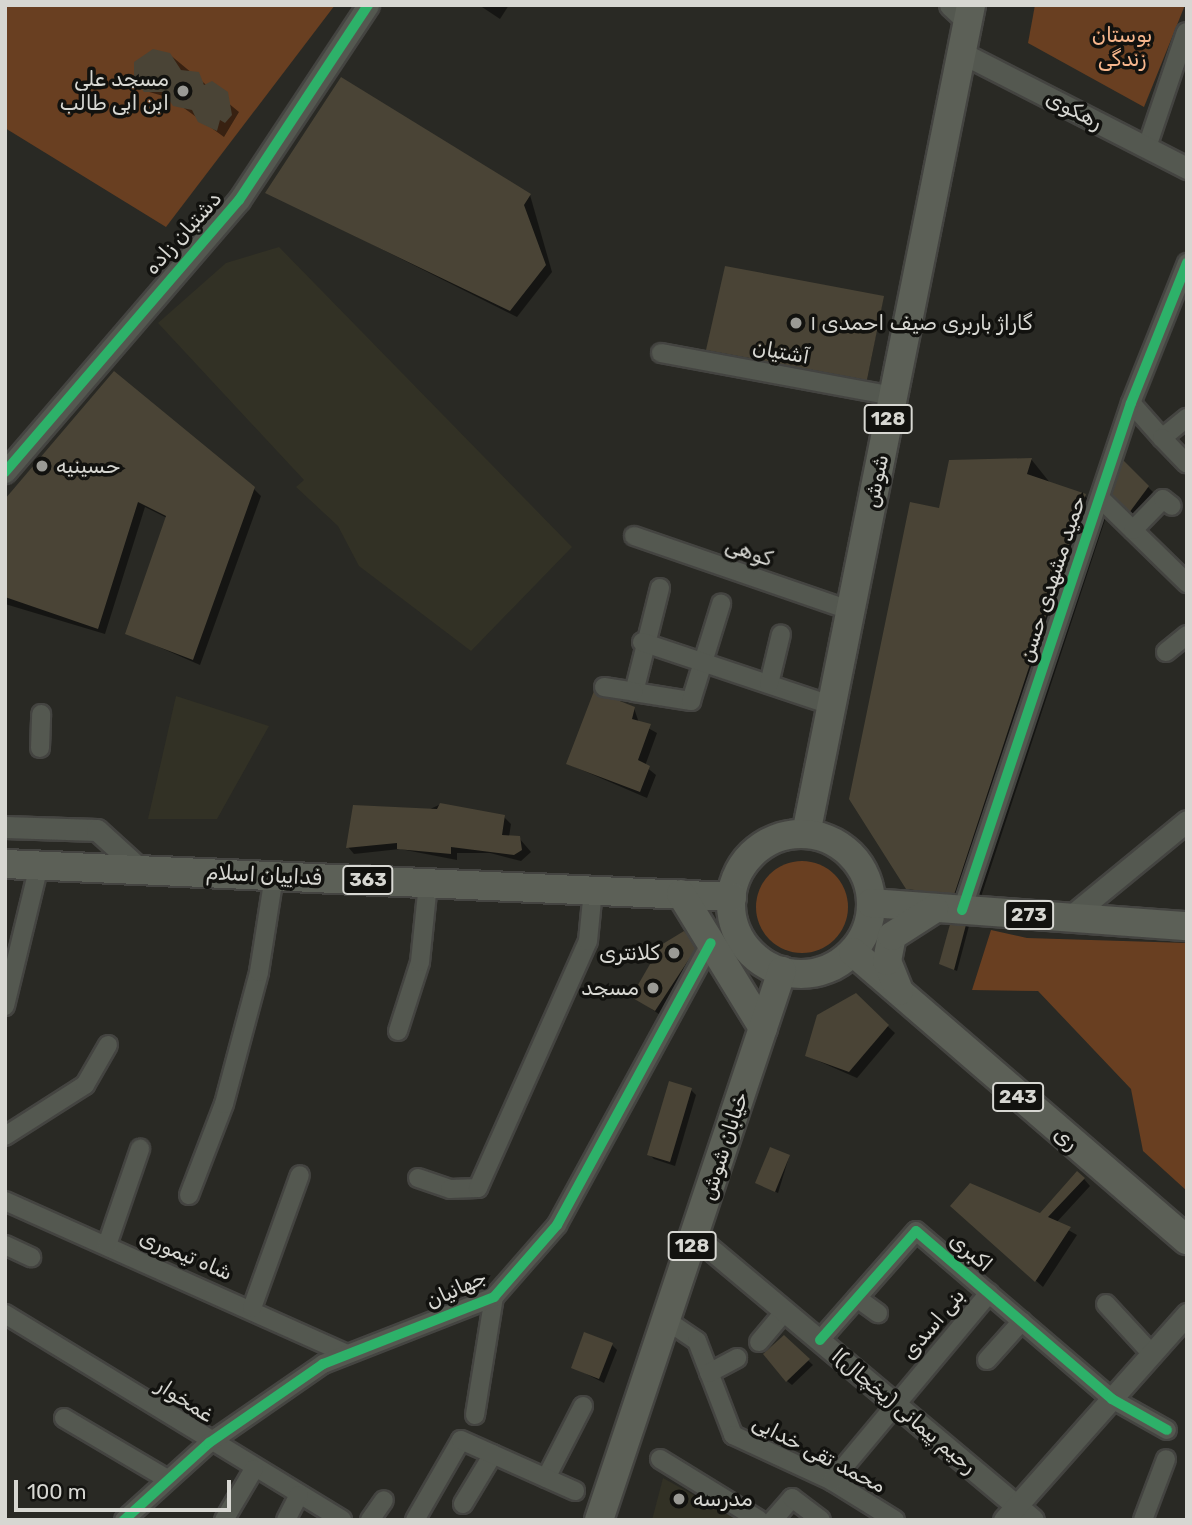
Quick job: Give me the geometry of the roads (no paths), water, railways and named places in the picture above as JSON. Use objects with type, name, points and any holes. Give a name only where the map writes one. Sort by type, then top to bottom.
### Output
[{"type":"main road","name":"شوش","points":[[806,834],[962,53],[963,11]]},
{"type":"main road","points":[[806,834],[852,856],[871,903],[853,952],[823,971],[782,971],[744,945],[732,897],[757,850],[806,834]]},
{"type":"main road","name":"فداییان اسلام","points":[[5,864],[732,897]]},
{"type":"main road","points":[[681,894],[763,1028]]},
{"type":"main road","name":"273","points":[[871,903],[1187,926]]},
{"type":"main road","points":[[906,1002],[890,973],[888,948],[901,925],[949,909]]},
{"type":"main road","name":"ری","points":[[853,952],[906,1002],[1187,1240]]},
{"type":"main road","name":"خیابان شوش","points":[[599,1520],[782,971]]},
{"type":"street","name":"دشتبان زاده","points":[[5,472],[239,200],[368,5]]},
{"type":"street","points":[[1147,147],[1186,32]]},
{"type":"street","name":"رهکوی","points":[[962,53],[1187,168]]},
{"type":"street","name":"حمید مشهدی حسن","points":[[949,909],[1100,498],[1131,402],[1187,263]]},
{"type":"street","name":"آشتیان","points":[[661,354],[893,396]]},
{"type":"street","points":[[1131,402],[1186,463]]},
{"type":"street","points":[[1162,438],[1187,418]]},
{"type":"street","points":[[1100,498],[1187,583]]},
{"type":"street","points":[[1133,530],[1163,499],[1172,506]]},
{"type":"street","name":"کوهی","points":[[634,536],[849,610]]},
{"type":"street","points":[[634,692],[642,642],[660,587]]},
{"type":"street","points":[[604,687],[691,701],[700,661],[721,604]]},
{"type":"street","points":[[769,684],[781,634]]},
{"type":"street","points":[[1166,652],[1187,635]]},
{"type":"street","points":[[642,642],[830,705]]},
{"type":"street","points":[[40,748],[41,714]]},
{"type":"street","points":[[1070,917],[1187,821]]},
{"type":"street","points":[[5,827],[97,830],[141,870]]},
{"type":"street","points":[[5,1006],[40,866]]},
{"type":"street","points":[[189,1195],[228,1091],[259,972],[274,876]]},
{"type":"street","points":[[398,1031],[420,962],[428,883]]},
{"type":"street","points":[[418,1178],[450,1189],[478,1188],[588,940],[593,890]]},
{"type":"street","name":"جهانیان","points":[[124,1520],[209,1443],[323,1364],[494,1297],[557,1225],[711,943]]},
{"type":"street","points":[[5,1136],[85,1085],[108,1045]]},
{"type":"street","points":[[107,1245],[140,1149]]},
{"type":"street","points":[[252,1308],[300,1175]]},
{"type":"street","name":"شاه تیموری","points":[[5,1201],[252,1308],[347,1354]]},
{"type":"street","name":"اکبری","points":[[820,1340],[914,1231],[1112,1399],[1167,1430]]},
{"type":"street","name":"رحیم پیمانی (یخچال)ا","points":[[695,1236],[895,1404],[1010,1512],[1033,1520]]},
{"type":"street","points":[[5,1245],[31,1257]]},
{"type":"street","name":"بنی اسدی","points":[[832,1481],[989,1293]]},
{"type":"street","name":"جهانیان","points":[[475,1415],[494,1297]]},
{"type":"street","points":[[857,1298],[878,1313]]},
{"type":"street","points":[[1106,1304],[1152,1354]]},
{"type":"street","points":[[759,1342],[785,1311]]},
{"type":"street","name":"غمخوار","points":[[5,1314],[209,1443],[342,1520]]},
{"type":"street","points":[[1010,1512],[1187,1314]]},
{"type":"street","name":"محمد تقی خدایی","points":[[666,1320],[697,1342],[733,1435],[832,1481],[895,1520]]},
{"type":"street","points":[[987,1360],[1021,1321]]},
{"type":"street","points":[[709,1373],[737,1357]]},
{"type":"street","points":[[546,1478],[583,1406]]},
{"type":"street","points":[[64,1418],[167,1479]]},
{"type":"street","points":[[415,1520],[461,1440],[575,1491]]},
{"type":"street","points":[[463,1504],[493,1454]]},
{"type":"street","points":[[660,1459],[760,1519],[792,1498],[821,1520]]},
{"type":"street","points":[[1143,1520],[1166,1459]]},
{"type":"street","points":[[224,1520],[254,1469]]},
{"type":"street","points":[[286,1520],[299,1495]]},
{"type":"street","points":[[370,1520],[384,1500]]},
{"type":"place","name":"مسجد علی ابن ابی طالب","points":[[183,91]]},
{"type":"place","name":"گاراژ باربری صیف احمدی ۱","points":[[796,323]]},
{"type":"place","name":"حسینیه","points":[[42,466]]},
{"type":"place","name":"کلانتری","points":[[674,953]]},
{"type":"place","name":"مسجد","points":[[653,988]]},
{"type":"place","name":"مدرسه","points":[[679,1499]]},
{"type":"park label","name":"بوستان زندگی","points":[[1122,47]]}]
